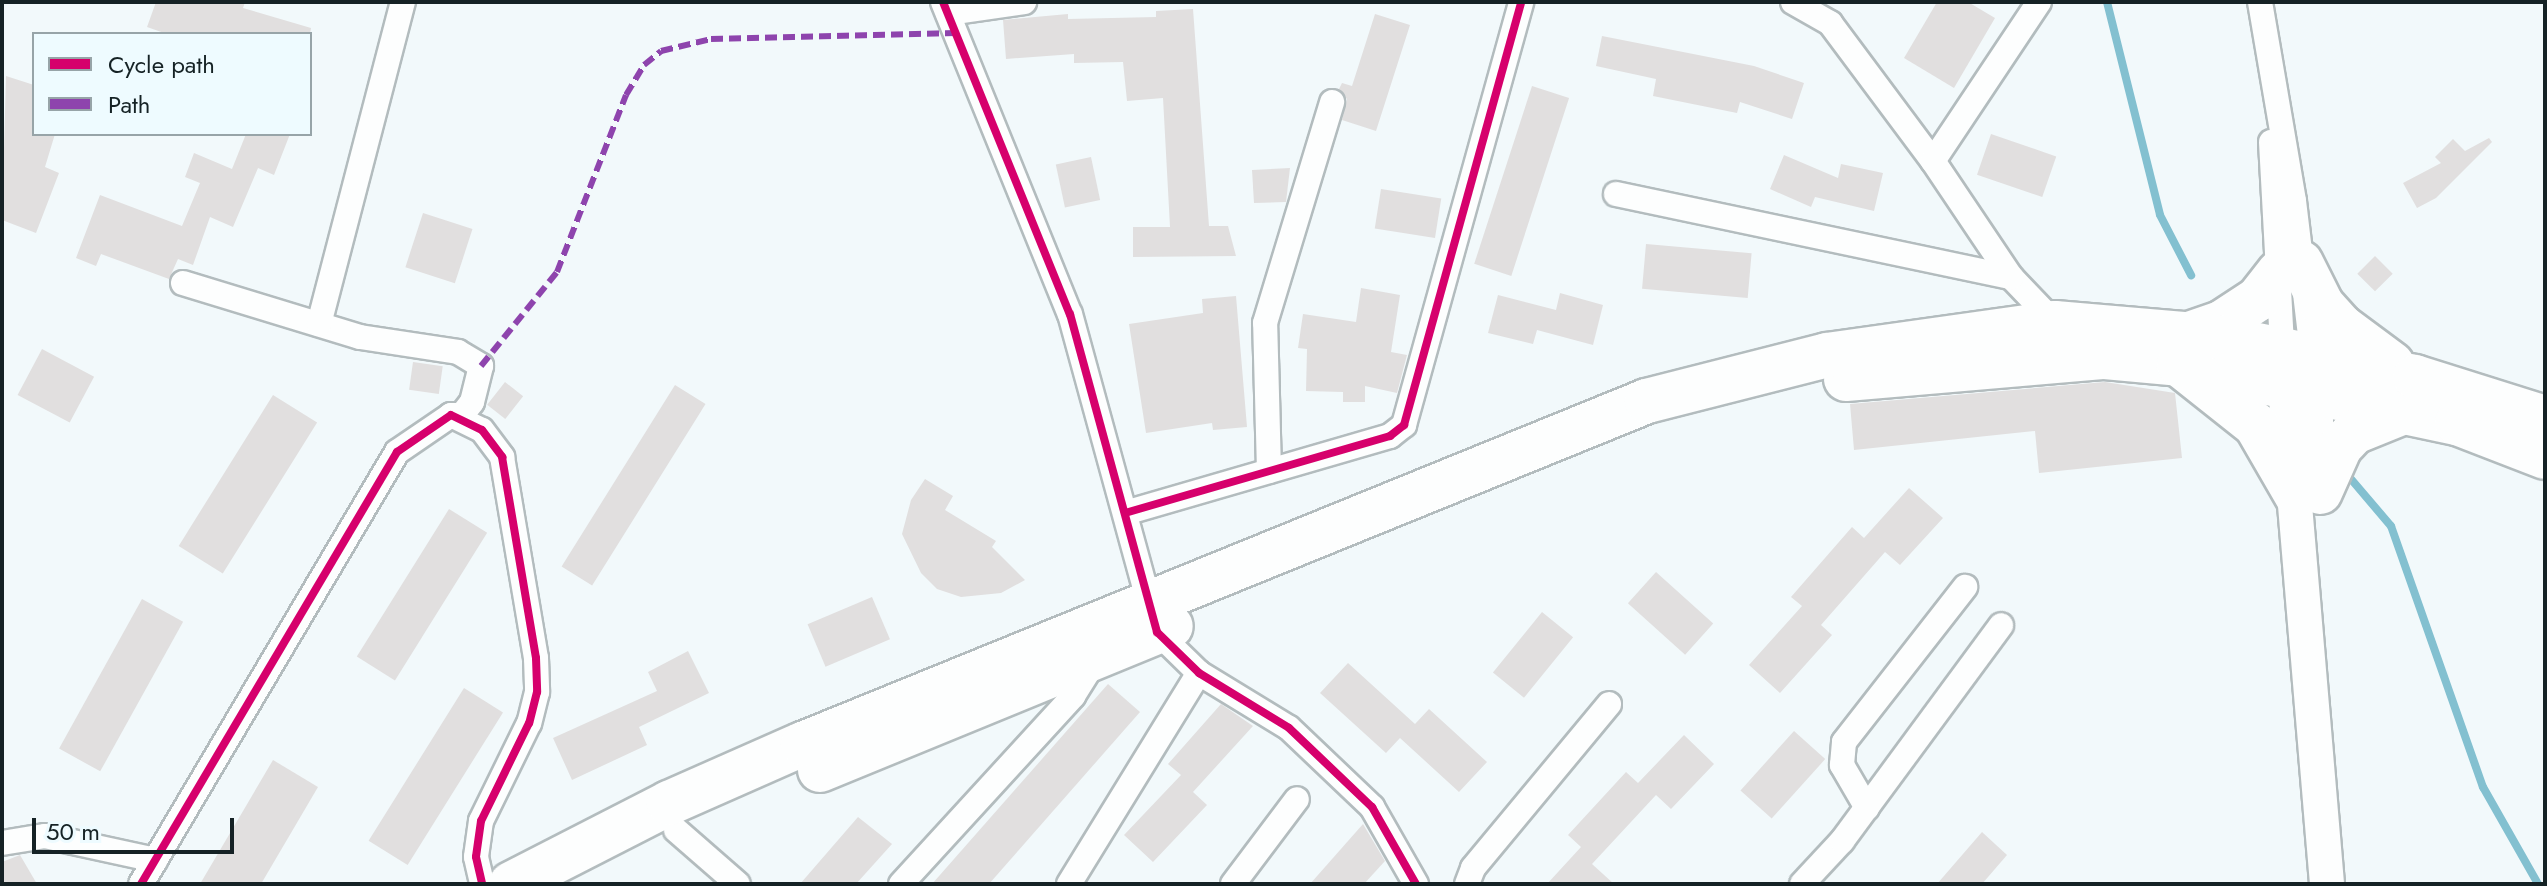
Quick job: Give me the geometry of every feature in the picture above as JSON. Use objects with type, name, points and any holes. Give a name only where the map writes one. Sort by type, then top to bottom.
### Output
[{"type":"highway","points":[[511,884],[669,803],[803,744],[1152,619],[1666,424],[1771,394],[1847,379],[2184,349],[2258,299],[2290,267],[2342,327],[2411,394],[2457,423],[2545,457]]},
{"type":"highway","points":[[571,884],[676,830],[1096,660],[1152,619],[1647,401],[1827,355],[2055,323],[2184,349],[2298,367],[2411,394],[2545,418]]},
{"type":"highway","points":[[2184,349],[2256,425],[2309,494],[2340,447],[2354,432],[2411,394]]},
{"type":"main road","points":[[2298,367],[2348,884]]},
{"type":"main road","points":[[2309,494],[2327,884]]},
{"type":"street","points":[[319,324],[403,2]]},
{"type":"street","points":[[1024,2],[945,7],[1070,314],[1152,619],[1199,673],[1289,728],[1372,807],[1416,884]]},
{"type":"street","points":[[1125,513],[1390,436],[1411,412],[1521,2]]},
{"type":"street","points":[[1793,2],[1836,12],[2011,277],[2055,323]]},
{"type":"street","points":[[1933,161],[2039,2]]},
{"type":"street","points":[[2260,2],[2270,67],[2298,367]]},
{"type":"street","points":[[1269,471],[1265,323],[1332,102]]},
{"type":"street","points":[[1616,194],[2011,277]]},
{"type":"street","points":[[141,884],[397,452],[451,415],[462,415],[472,402],[481,366],[458,352],[360,337],[183,283]]},
{"type":"street","points":[[451,415],[482,430],[502,457],[536,658],[537,692],[529,723],[481,821],[476,857],[482,884]]},
{"type":"street","points":[[1867,808],[1842,765],[1844,742],[1965,587]]},
{"type":"street","points":[[1802,884],[1867,808],[2001,625]]},
{"type":"street","points":[[901,884],[1073,696],[1096,660]]},
{"type":"street","points":[[1069,884],[1199,673]]},
{"type":"street","points":[[1467,884],[1473,868],[1609,704]]},
{"type":"street","points":[[1233,884],[1297,799]]},
{"type":"street","points":[[676,830],[738,884]]},
{"type":"street","points":[[2,843],[45,836],[155,860]]},
{"type":"building","points":[[156,2],[245,2],[243,8],[311,28],[310,32],[161,32],[147,27]]},
{"type":"building","points":[[1937,2],[1968,2],[1995,18],[1954,88],[1904,58]]},
{"type":"building","points":[[1193,9],[1209,226],[1228,226],[1236,256],[1133,257],[1133,227],[1170,227],[1163,98],[1127,101],[1123,62],[1074,63],[1074,54],[1006,59],[1003,20],[1068,14],[1068,19],[1156,17],[1156,11]]},
{"type":"building","points":[[1375,14],[1410,25],[1376,131],[1342,120],[1347,99],[1339,89],[1342,83],[1352,86]]},
{"type":"building","points":[[1602,36],[1754,66],[1804,83],[1792,119],[1740,102],[1737,113],[1653,96],[1656,79],[1596,66]]},
{"type":"building","points":[[6,76],[32,84],[32,136],[54,136],[45,167],[59,173],[36,233],[2,220]]},
{"type":"building","points":[[1532,86],[1569,98],[1511,276],[1474,264]]},
{"type":"building","points":[[1991,134],[2056,156],[2042,197],[1977,175]]},
{"type":"building","points":[[245,136],[289,136],[274,175],[258,168],[233,227],[210,217],[193,265],[178,259],[169,279],[101,254],[96,266],[76,258],[100,195],[182,226],[200,183],[185,177],[194,153],[232,169]]},
{"type":"building","points":[[2489,138],[2492,142],[2436,198],[2417,208],[2403,183],[2441,163],[2435,157],[2453,139],[2465,151]]},
{"type":"building","points":[[1784,155],[1838,178],[1841,164],[1883,173],[1874,211],[1815,197],[1811,207],[1770,189]]},
{"type":"building","points":[[1091,157],[1100,200],[1065,208],[1056,164]]},
{"type":"building","points":[[1290,168],[1286,202],[1254,203],[1252,170]]},
{"type":"building","points":[[1381,189],[1441,199],[1435,238],[1375,229]]},
{"type":"building","points":[[423,213],[472,229],[455,283],[405,267]]},
{"type":"building","points":[[1646,244],[1752,253],[1748,298],[1642,289]]},
{"type":"building","points":[[2375,256],[2393,274],[2375,291],[2357,274]]},
{"type":"building","points":[[1361,288],[1400,295],[1391,352],[1407,355],[1397,393],[1365,386],[1365,402],[1343,402],[1343,392],[1306,391],[1307,349],[1298,348],[1303,314],[1356,322]]},
{"type":"building","points":[[1560,293],[1603,305],[1593,345],[1537,330],[1533,344],[1488,333],[1498,295],[1556,310]]},
{"type":"building","points":[[1236,296],[1247,427],[1213,430],[1212,423],[1146,433],[1129,324],[1203,313],[1202,299]]},
{"type":"building","points":[[42,349],[94,377],[70,423],[18,395]]},
{"type":"building","points":[[413,362],[443,366],[439,394],[409,390]]},
{"type":"building","points":[[505,382],[523,396],[505,419],[487,405]]},
{"type":"building","points":[[2105,382],[2175,393],[2182,458],[2039,473],[2035,431],[1854,450],[1850,404]]},
{"type":"building","points":[[675,385],[706,404],[592,586],[562,566]]},
{"type":"building","points":[[273,395],[317,423],[223,574],[179,546]]},
{"type":"building","points":[[925,479],[953,496],[945,510],[996,541],[992,547],[1025,580],[1001,593],[961,597],[937,589],[921,573],[902,534],[911,500]]},
{"type":"building","points":[[1909,488],[1943,518],[1900,565],[1885,552],[1821,625],[1832,635],[1780,693],[1749,665],[1802,606],[1791,597],[1852,527],[1864,538]]},
{"type":"building","points":[[449,509],[487,533],[395,680],[357,657]]},
{"type":"building","points":[[1656,572],[1713,624],[1685,655],[1628,603]]},
{"type":"building","points":[[872,597],[890,639],[826,667],[808,624]]},
{"type":"building","points":[[142,599],[183,622],[100,771],[59,749]]},
{"type":"building","points":[[1542,612],[1573,637],[1524,698],[1493,673]]},
{"type":"building","points":[[688,651],[709,693],[639,727],[647,745],[572,780],[553,738],[657,691],[648,672]]},
{"type":"building","points":[[1348,663],[1415,724],[1429,709],[1487,762],[1459,792],[1400,738],[1386,753],[1320,693]]},
{"type":"building","points":[[1108,684],[1140,712],[989,884],[932,884]]},
{"type":"building","points":[[464,688],[503,712],[408,865],[369,841]]},
{"type":"building","points":[[1221,704],[1253,726],[1193,792],[1207,805],[1153,862],[1124,835],[1181,775],[1168,764]]},
{"type":"building","points":[[1794,731],[1825,759],[1772,819],[1740,790]]},
{"type":"building","points":[[1684,735],[1714,764],[1671,809],[1656,795],[1592,864],[1614,884],[1547,884],[1581,847],[1568,835],[1626,772],[1638,783]]},
{"type":"building","points":[[273,760],[318,787],[261,884],[200,884]]},
{"type":"building","points":[[858,817],[892,844],[856,884],[800,884]]},
{"type":"building","points":[[1363,824],[1385,861],[1364,884],[1310,884]]},
{"type":"building","points":[[1982,832],[2007,855],[1982,884],[1937,884]]},
{"type":"building","points":[[20,855],[37,884],[2,884],[2,862]]},
{"type":"waterway","points":[[2107,2],[2160,215],[2191,275]]},
{"type":"waterway","points":[[2345,472],[2391,526],[2483,787],[2538,884]]},
{"type":"marked path","points":[[481,366],[557,272],[626,95],[644,65],[661,51],[711,39],[956,33]]},
{"type":"cycle path","points":[[943,2],[1070,314],[1157,632],[1199,673],[1289,728],[1372,807],[1416,884]]},
{"type":"cycle path","points":[[1125,513],[1390,436],[1404,425],[1521,2]]},
{"type":"cycle path","points":[[141,884],[397,452],[451,415],[482,430],[502,457],[536,658],[537,692],[529,723],[481,821],[476,857],[482,884]]}]
